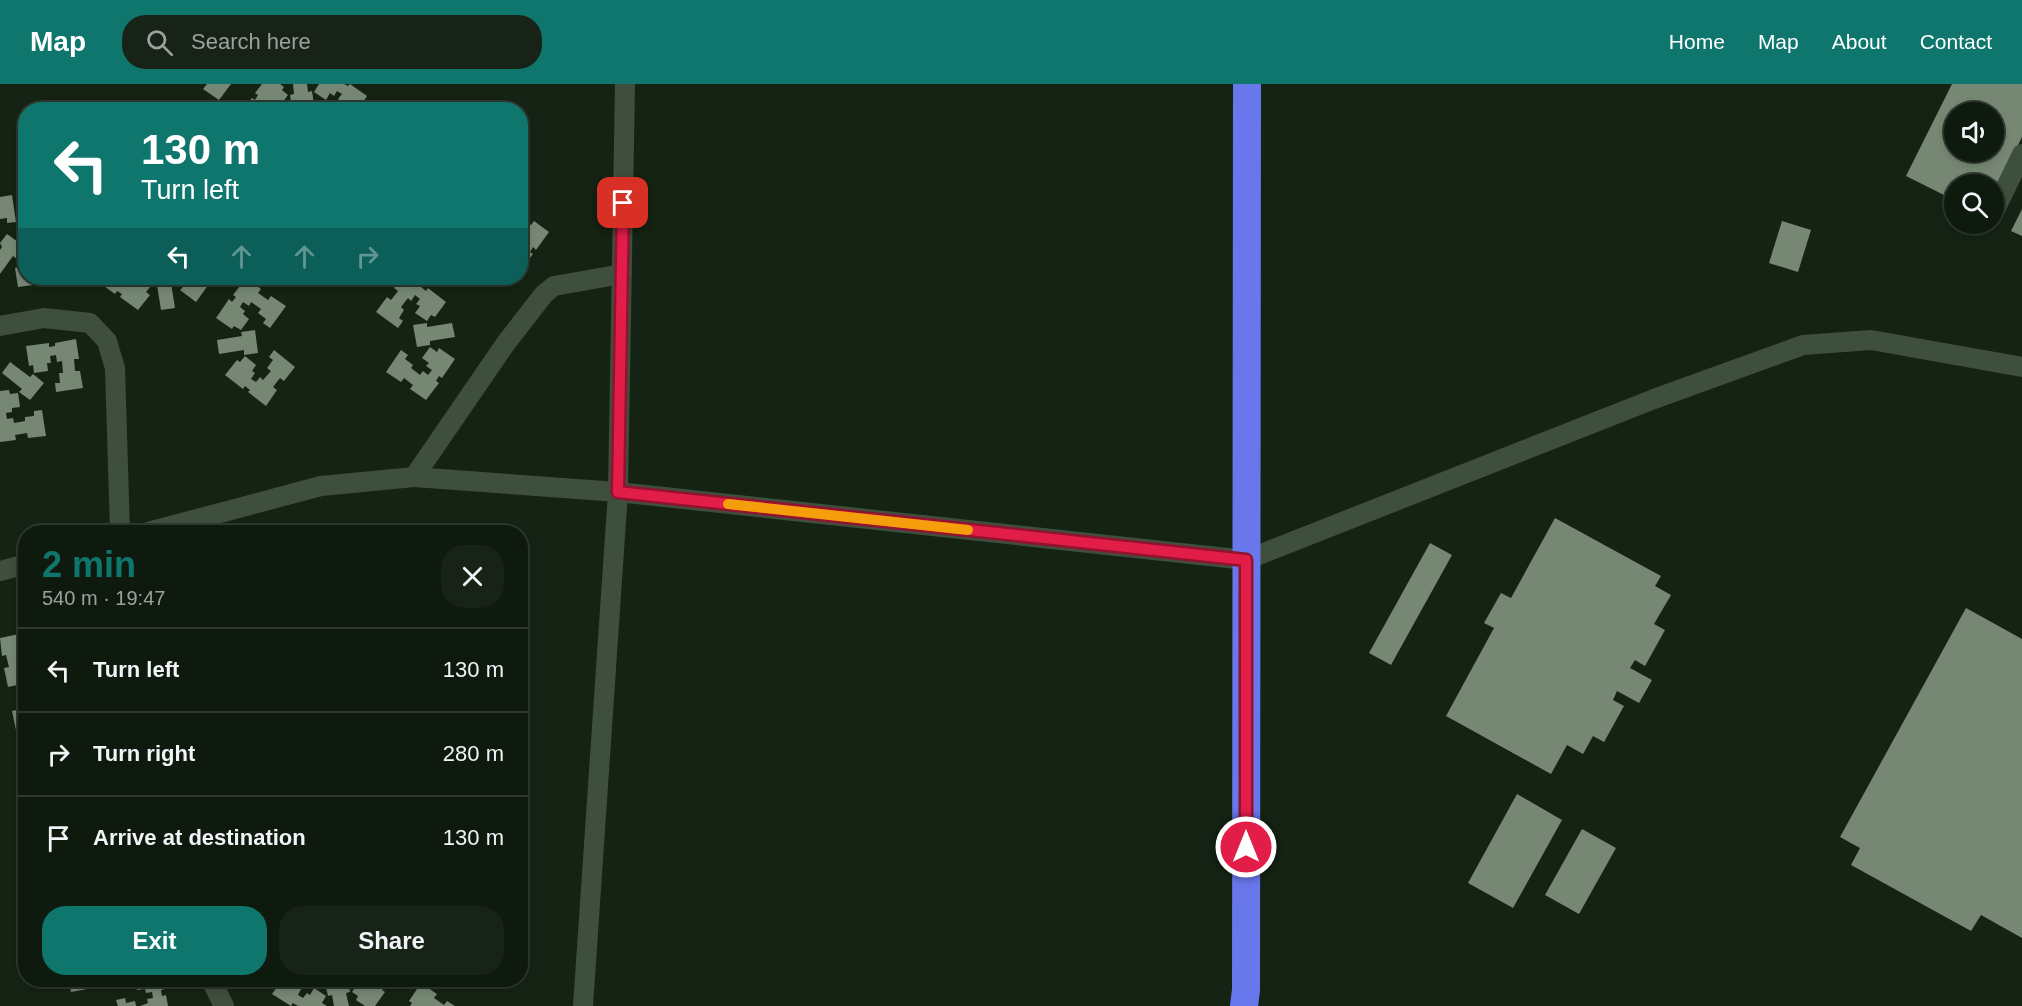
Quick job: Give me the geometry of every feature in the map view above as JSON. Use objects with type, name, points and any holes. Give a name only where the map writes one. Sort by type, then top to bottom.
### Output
[{"type":"highway","points":[[1244,1006],[1246,990],[1247,84]]},
{"type":"street","points":[[584,1006],[618,492],[625,84]]},
{"type":"street","points":[[2004,191],[2022,154]]},
{"type":"street","points":[[414,477],[506,343],[544,294],[554,286],[622,274]]},
{"type":"street","points":[[0,326],[44,318],[90,323],[107,341],[115,368],[120,525]]},
{"type":"street","points":[[173,525],[321,486],[414,477],[618,492],[1246,560],[1654,399],[1803,345],[1871,339],[2022,367]]},
{"type":"street","points":[[0,571],[18,566]]},
{"type":"street","points":[[214,987],[224,1006]]},
{"type":"building","points":[[207,84],[231,84],[219,100],[203,89]]},
{"type":"building","points":[[262,84],[280,84],[284,87],[282,90],[288,95],[283,102],[249,102],[252,98],[255,100],[258,95],[255,93]]},
{"type":"building","points":[[293,84],[307,84],[308,92],[312,91],[314,102],[291,102],[290,95],[294,94]]},
{"type":"building","points":[[319,84],[348,86],[350,84],[367,96],[363,102],[342,102],[338,99],[342,94],[337,91],[334,96],[330,93],[326,100],[314,92]]},
{"type":"building","points":[[1952,84],[2022,84],[2022,137],[2004,174],[1944,174],[1944,195],[1906,176]]},
{"type":"building","points":[[12,195],[16,222],[7,223],[7,218],[0,219],[0,197]]},
{"type":"building","points":[[2022,209],[2022,236],[2011,231]]},
{"type":"building","points":[[534,221],[549,232],[536,250],[533,247],[530,252],[533,254],[528,261],[528,223],[531,225]]},
{"type":"building","points":[[1782,221],[1811,230],[1798,272],[1769,263]]},
{"type":"building","points":[[7,234],[18,242],[18,258],[13,256],[0,274],[2,247],[0,243]]},
{"type":"building","points":[[18,267],[18,285],[33,285],[18,287],[15,268]]},
{"type":"building","points":[[103,285],[151,286],[146,292],[150,295],[138,310],[120,297],[122,294],[117,291],[115,294]]},
{"type":"building","points":[[157,285],[171,285],[175,308],[161,310]]},
{"type":"building","points":[[180,285],[208,285],[196,302],[180,290],[183,287]]},
{"type":"building","points":[[241,285],[256,285],[261,289],[258,293],[268,300],[271,296],[286,306],[270,328],[263,323],[266,319],[258,313],[261,309],[251,302],[249,306],[243,302],[240,307],[249,319],[241,330],[234,326],[232,329],[216,318],[229,299],[232,302],[236,297],[233,295]]},
{"type":"building","points":[[396,285],[423,285],[421,287],[426,291],[428,288],[446,302],[435,317],[431,315],[427,321],[415,313],[420,306],[416,304],[420,299],[415,295],[411,301],[408,298],[401,307],[404,310],[399,318],[403,321],[398,328],[376,312],[387,297],[391,300],[398,291],[394,288]]},
{"type":"building","points":[[427,323],[427,327],[452,323],[455,337],[430,341],[430,345],[417,347],[413,325]]},
{"type":"building","points":[[255,330],[258,353],[244,355],[244,350],[219,354],[217,340],[242,336],[241,332]]},
{"type":"building","points":[[76,339],[79,359],[74,359],[75,371],[80,371],[83,388],[56,392],[55,383],[60,383],[59,373],[63,373],[62,361],[57,362],[56,355],[50,356],[51,363],[47,363],[48,371],[34,373],[33,365],[29,366],[26,346],[49,343],[49,347],[55,346],[55,343]]},
{"type":"building","points":[[430,347],[437,352],[439,348],[455,359],[442,378],[439,376],[436,381],[439,383],[426,400],[410,389],[413,385],[404,378],[401,382],[386,372],[401,350],[408,355],[405,359],[413,365],[411,368],[420,375],[423,371],[428,375],[432,370],[426,366],[429,363],[422,358]]},
{"type":"building","points":[[274,350],[295,367],[284,381],[280,378],[273,387],[277,390],[266,406],[248,392],[250,390],[245,386],[243,389],[225,375],[237,360],[240,362],[245,356],[256,365],[251,379],[256,382],[260,377],[263,380],[271,371],[267,368],[273,360],[269,357]]},
{"type":"building","points":[[10,362],[30,377],[33,374],[44,383],[30,400],[19,392],[22,389],[2,373]]},
{"type":"building","points":[[9,390],[10,394],[18,393],[20,407],[12,408],[12,412],[6,413],[7,419],[13,418],[14,423],[25,421],[25,417],[34,416],[34,411],[42,410],[46,436],[28,438],[27,433],[15,435],[16,440],[0,442],[0,391]]},
{"type":"building","points":[[1555,518],[1661,576],[1655,586],[1671,595],[1654,624],[1665,630],[1645,666],[1635,660],[1630,668],[1652,680],[1639,703],[1617,691],[1613,700],[1624,706],[1604,742],[1593,736],[1583,754],[1567,745],[1551,774],[1446,716],[1494,628],[1484,623],[1501,593],[1511,598]]},
{"type":"building","points":[[1430,543],[1452,555],[1391,665],[1369,653]]},
{"type":"building","points":[[1966,608],[2022,639],[2022,938],[1981,915],[1971,931],[1851,865],[1860,848],[1840,837]]},
{"type":"building","points":[[18,634],[18,685],[8,687],[4,668],[9,667],[6,655],[2,656],[0,638]]},
{"type":"building","points":[[18,710],[18,730],[16,730],[12,711]]},
{"type":"building","points":[[1517,794],[1562,820],[1513,908],[1468,883]]},
{"type":"building","points":[[1582,829],[1616,848],[1579,914],[1545,895]]},
{"type":"building","points":[[70,987],[98,987],[71,992]]},
{"type":"building","points":[[136,987],[165,987],[165,989],[161,990],[162,996],[166,995],[168,1006],[140,1006],[148,1003],[147,999],[153,998],[152,992],[146,993],[145,989],[137,990]]},
{"type":"building","points":[[277,987],[298,987],[301,989],[298,995],[303,998],[307,993],[310,995],[314,988],[326,996],[322,1003],[327,1006],[298,1006],[293,1003],[291,1006],[272,994]]},
{"type":"building","points":[[326,987],[349,987],[350,992],[346,993],[349,1006],[334,1006],[332,995],[328,996]]},
{"type":"building","points":[[355,987],[384,987],[382,990],[385,992],[375,1006],[365,1006],[356,1000],[358,996],[352,992]]},
{"type":"building","points":[[418,987],[427,987],[437,994],[434,998],[444,1005],[447,1001],[455,1006],[410,1006],[412,1003],[409,1001]]},
{"type":"building","points":[[125,998],[126,1003],[135,1001],[136,1006],[118,1006],[116,1000]]},
{"type":"slow traffic","points":[[728,504],[968,530]]},
{"type":"route","points":[[623,203],[618,492],[1246,560],[1246,847]]}]
